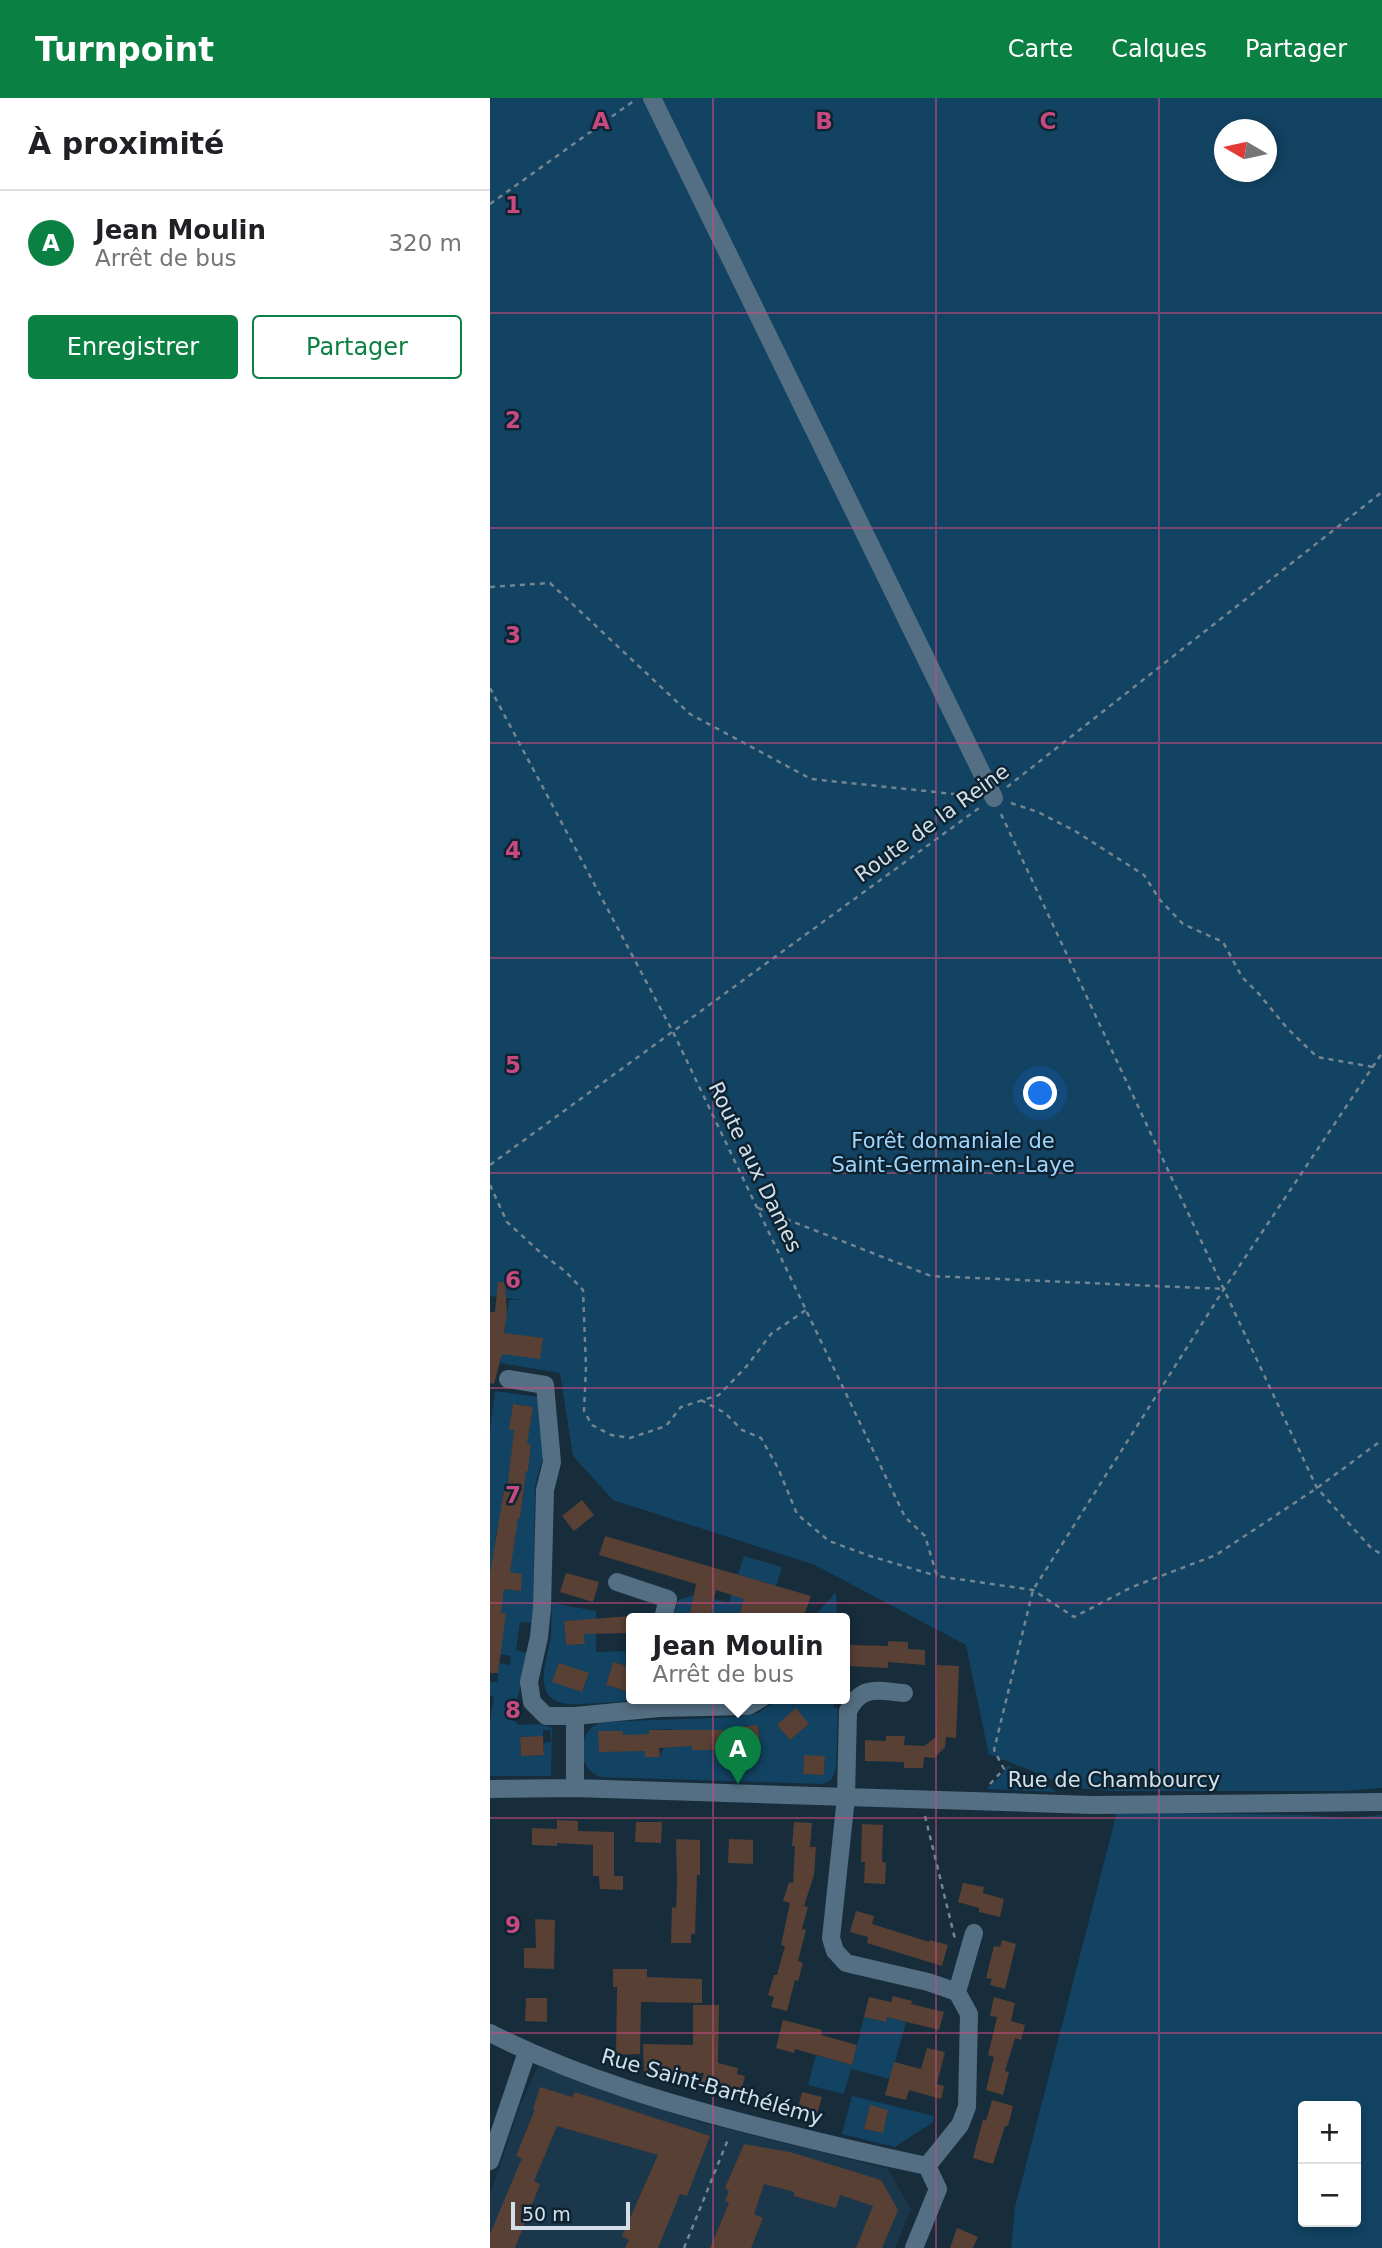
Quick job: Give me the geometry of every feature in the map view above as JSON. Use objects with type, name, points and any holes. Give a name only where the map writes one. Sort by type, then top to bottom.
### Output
[{"type":"street","points":[[652,98],[993,798]]},
{"type":"street","points":[[508,1379],[545,1385],[552,1462],[545,1490],[539,1637],[528,1682],[532,1702],[546,1716],[575,1716],[653,1704]]},
{"type":"street","points":[[617,1582],[668,1599],[664,1613]]},
{"type":"street","points":[[904,1693],[869,1691],[855,1698],[848,1711],[846,1797],[831,1938],[835,1951],[846,1963],[928,1982],[957,1992],[969,2014],[967,2106],[960,2125],[927,2166],[938,2189],[914,2248]]},
{"type":"street","points":[[689,1704],[752,1704]]},
{"type":"street","points":[[575,1716],[575,1788]]},
{"type":"street","name":"Rue de Chambourcy","points":[[490,1789],[575,1788],[1093,1805],[1382,1802]]},
{"type":"street","points":[[957,1992],[974,1933]]},
{"type":"street","name":"Rue Saint-Barthélémy","points":[[490,2033],[527,2052],[582,2074],[735,2121],[927,2166]]},
{"type":"street","points":[[490,2161],[527,2052]]},
{"type":"path","points":[[490,204],[638,98]]},
{"type":"path","name":"Route de la Reine","points":[[490,1165],[993,798],[1382,492]]},
{"type":"path","points":[[490,587],[550,583],[690,714],[811,779],[993,798],[1038,811],[1075,831],[1144,875],[1160,900],[1183,924],[1223,942],[1242,977],[1317,1057],[1373,1067]]},
{"type":"path","name":"Route aux Dames","points":[[490,688],[673,1032],[905,1517],[925,1536],[937,1576]]},
{"type":"path","points":[[993,798],[1317,1488],[1372,1549],[1382,1555]]},
{"type":"path","points":[[981,1801],[984,1788],[995,1781],[1004,1769],[994,1750],[1033,1590],[1224,1289],[1382,1053]]},
{"type":"path","points":[[490,1185],[507,1222],[583,1290],[586,1367],[583,1411],[592,1425],[611,1435],[629,1438],[666,1426],[681,1407],[719,1395],[746,1367],[771,1334],[806,1309]]},
{"type":"path","points":[[758,1208],[931,1276],[1224,1289]]},
{"type":"path","points":[[701,1401],[725,1413],[742,1430],[761,1438],[778,1468],[797,1514],[829,1541],[937,1576],[1033,1590],[1073,1617],[1132,1587],[1216,1555],[1317,1488],[1382,1440]]},
{"type":"path","points":[[923,1810],[956,1944]]},
{"type":"path","points":[[684,2248],[735,2121]]},
{"type":"shaded area","points":[[538,2066],[696,2121],[888,2169],[911,2209],[895,2248],[490,2248],[490,2195],[520,2106]]},
{"type":"green space","name":"Forêt domaniale de Saint-Germain-en-Laye","points":[[490,98],[1382,98],[1382,1788],[1346,1791],[1111,1791],[1066,1787],[1040,1774],[989,1756],[966,1645],[815,1565],[613,1500],[573,1456],[560,1373],[500,1363],[509,1300],[522,1300],[490,1296]]},
{"type":"green space","points":[[495,1391],[538,1397],[543,1457],[535,1485],[533,1623],[520,1622],[516,1650],[528,1653],[513,1719],[519,1725],[540,1724],[552,1728],[551,1776],[490,1776],[490,1721],[494,1697],[490,1696],[490,1682],[497,1682],[499,1663],[510,1665],[511,1656],[490,1653],[505,1613],[490,1612],[503,1599],[504,1589],[520,1591],[522,1574],[490,1570],[490,1432]],"holes":[[[513,1404],[533,1407],[529,1432],[510,1430]],[[513,1443],[531,1445],[528,1471],[510,1468]],[[504,1490],[523,1493],[519,1518],[501,1515]],[[497,1529],[516,1531],[511,1560],[493,1557]],[[543,1730],[550,1730],[551,1742],[544,1743],[544,1755],[521,1756],[520,1737],[543,1736]]]},
{"type":"green space","points":[[744,1556],[782,1567],[769,1608],[754,1613],[703,1613],[692,1605],[690,1613],[674,1613],[678,1600],[697,1594],[729,1603]],"holes":[[[744,1578],[769,1583],[765,1602]]]},
{"type":"green space","points":[[836,1592],[837,1613],[817,1613]]},
{"type":"green space","points":[[552,1603],[596,1611],[596,1652],[626,1651],[626,1666],[613,1662],[606,1685],[625,1691],[626,1688],[626,1701],[568,1704],[556,1701],[548,1695],[544,1677],[551,1636]],"holes":[[[583,1620],[585,1644],[566,1645],[564,1621]],[[589,1674],[582,1692],[553,1681]]]},
{"type":"green space","points":[[771,1704],[834,1704],[833,1707],[838,1708],[836,1769],[831,1780],[822,1784],[600,1777],[586,1766],[583,1758],[582,1750],[587,1733],[601,1722],[739,1717],[758,1713]],"holes":[[[796,1709],[809,1724],[790,1740],[777,1725]],[[758,1725],[760,1745],[732,1748],[730,1728]],[[673,1729],[674,1747],[664,1748],[659,1757],[646,1757],[642,1734],[649,1734],[649,1730]],[[599,1731],[623,1731],[624,1751]],[[691,1731],[714,1750],[692,1750]],[[804,1756],[825,1756],[824,1775],[803,1774]]]},
{"type":"green space","points":[[1008,1765],[1056,1792],[986,1789],[1000,1777]]},
{"type":"green space","points":[[1117,1812],[1348,1818],[1382,1815],[1382,2248],[1011,2248],[1015,2207]]},
{"type":"green space","points":[[864,2017],[885,2022],[887,2017],[906,2022],[890,2079],[851,2069],[844,2094],[808,2085],[816,2055],[852,2065]]},
{"type":"green space","points":[[852,2096],[934,2116],[933,2122],[895,2147],[842,2134]],"holes":[[[870,2106],[888,2111],[882,2133],[864,2129]]]},
{"type":"building","points":[[498,1282],[505,1282],[507,1315],[504,1333],[543,1338],[540,1359],[502,1354],[494,1384],[490,1383],[490,1312],[495,1312]]},
{"type":"building","points":[[513,1404],[533,1407],[527,1444],[531,1445],[528,1471],[510,1572],[522,1574],[521,1591],[504,1589],[501,1613],[506,1613],[498,1673],[490,1673],[490,1574],[504,1490],[507,1491],[514,1430],[509,1430]]},
{"type":"building","points":[[582,1500],[594,1515],[574,1531],[562,1516]]},
{"type":"building","points":[[605,1536],[811,1596],[805,1613],[740,1613],[744,1599],[716,1590],[711,1613],[690,1613],[696,1584],[599,1555]]},
{"type":"building","points":[[566,1573],[599,1582],[593,1602],[560,1592]]},
{"type":"building","points":[[626,1616],[626,1633],[584,1634],[585,1644],[566,1645],[564,1621]]},
{"type":"building","points":[[888,1641],[908,1642],[908,1649],[925,1650],[925,1665],[888,1662],[888,1668],[850,1666],[850,1645],[888,1646]]},
{"type":"building","points":[[613,1662],[626,1666],[626,1691],[606,1685]]},
{"type":"building","points":[[559,1663],[589,1673],[582,1692],[552,1682]]},
{"type":"building","points":[[937,1665],[959,1666],[956,1738],[946,1737],[945,1747],[934,1758],[924,1757],[923,1768],[904,1768],[904,1762],[865,1761],[865,1740],[886,1741],[886,1736],[905,1736],[904,1745],[924,1746],[936,1737]]},
{"type":"building","points":[[796,1708],[809,1724],[790,1740],[777,1725]]},
{"type":"building","points":[[758,1725],[760,1745],[715,1750],[692,1750],[692,1746],[659,1748],[660,1757],[645,1757],[645,1751],[599,1752],[598,1731],[623,1731],[623,1735],[649,1734],[649,1730],[730,1730]]},
{"type":"building","points":[[543,1736],[544,1755],[521,1756],[520,1737]]},
{"type":"building","points":[[804,1755],[825,1756],[824,1775],[803,1774]]},
{"type":"building","points":[[557,1820],[578,1821],[578,1831],[614,1832],[614,1876],[623,1876],[623,1890],[600,1889],[599,1876],[593,1876],[593,1845],[532,1845],[532,1828],[557,1829]]},
{"type":"building","points":[[636,1822],[662,1822],[661,1843],[635,1842]]},
{"type":"building","points":[[794,1822],[812,1823],[810,1847],[816,1847],[814,1875],[804,1906],[808,1907],[802,1929],[806,1930],[798,1961],[803,1963],[798,1981],[795,1980],[787,2011],[771,2007],[774,1997],[768,1995],[785,1946],[781,1945],[790,1903],[783,1901],[789,1882],[793,1883]]},
{"type":"building","points":[[862,1824],[883,1825],[882,1862],[886,1863],[885,1884],[864,1883],[865,1862],[861,1862]]},
{"type":"building","points":[[676,1839],[700,1840],[695,1934],[691,1934],[691,1943],[671,1943],[672,1907],[676,1908]]},
{"type":"building","points":[[729,1839],[753,1840],[753,1864],[728,1863]]},
{"type":"building","points":[[963,1883],[984,1887],[983,1893],[1004,1899],[1000,1917],[979,1912],[979,1908],[958,1902]]},
{"type":"building","points":[[856,1911],[874,1916],[872,1924],[929,1942],[930,1940],[948,1945],[942,1966],[867,1943],[868,1937],[850,1932]]},
{"type":"building","points":[[535,1919],[555,1920],[554,1969],[524,1968],[524,1948],[536,1948]]},
{"type":"building","points":[[1002,1940],[1016,1944],[1005,1989],[990,1985],[992,1979],[986,1978],[994,1946],[1000,1947]]},
{"type":"building","points":[[613,1969],[647,1969],[647,1977],[702,1979],[702,2003],[641,2002],[640,2054],[616,2055],[617,1987],[613,1987]]},
{"type":"building","points":[[893,1996],[912,2001],[911,2004],[944,2012],[939,2030],[887,2017],[886,2022],[864,2017],[869,1997],[891,2002]]},
{"type":"building","points":[[994,1997],[1015,2003],[1011,2021],[1025,2025],[1021,2040],[1015,2038],[1005,2071],[1009,2072],[1003,2095],[986,2090],[994,2057],[988,2055],[997,2017],[990,2016]]},
{"type":"building","points":[[526,1998],[547,1998],[547,2022],[525,2021]]},
{"type":"building","points":[[693,2005],[719,2005],[718,2063],[738,2068],[737,2074],[745,2076],[740,2096],[700,2086],[704,2073],[644,2072],[643,2044],[693,2045]]},
{"type":"building","points":[[783,2020],[822,2030],[821,2035],[857,2045],[852,2065],[795,2049],[794,2053],[776,2048]]},
{"type":"building","points":[[927,2048],[945,2052],[937,2084],[944,2086],[941,2099],[909,2090],[906,2100],[885,2095],[894,2062],[921,2069]]},
{"type":"building","points":[[540,2087],[572,2097],[575,2092],[710,2136],[687,2196],[680,2194],[658,2248],[625,2248],[629,2240],[622,2236],[658,2155],[557,2126],[534,2181],[540,2184],[515,2248],[490,2248],[490,2234],[522,2158],[516,2156],[535,2109]]},
{"type":"building","points":[[802,2092],[822,2097],[816,2117],[797,2112]]},
{"type":"building","points":[[992,2100],[1013,2106],[993,2164],[973,2158],[983,2119],[986,2121]]},
{"type":"building","points":[[870,2105],[888,2110],[883,2133],[864,2129]]},
{"type":"building","points":[[744,2144],[790,2152],[881,2180],[898,2210],[882,2248],[856,2248],[873,2206],[840,2195],[836,2208],[764,2184],[754,2214],[763,2218],[751,2248],[710,2248],[729,2203],[725,2201],[729,2191],[725,2188]]},
{"type":"building","points":[[957,2228],[978,2237],[973,2248],[950,2248]]},
{"type":"place","name":"Jean Moulin","points":[[738,1784]]}]
